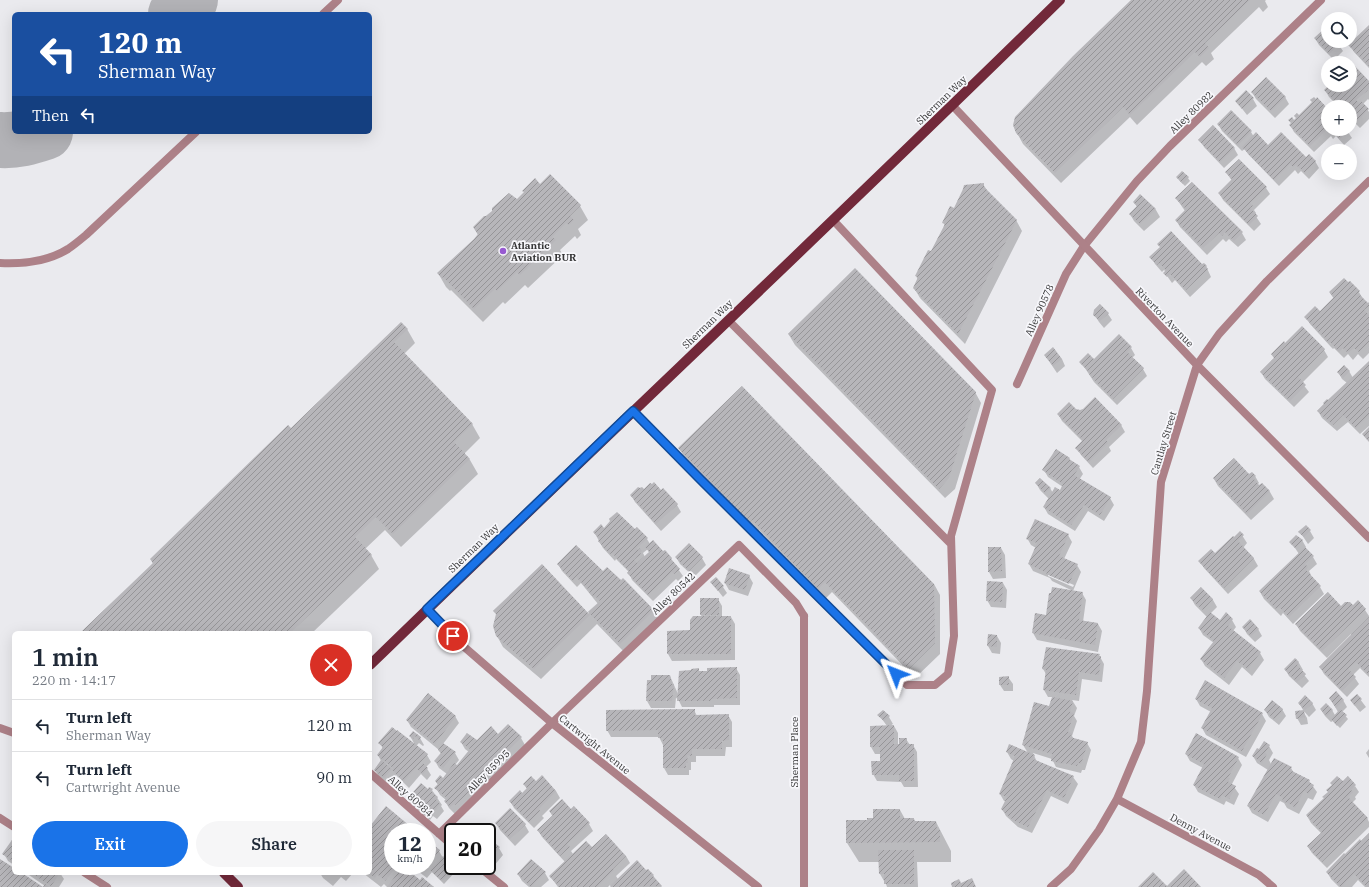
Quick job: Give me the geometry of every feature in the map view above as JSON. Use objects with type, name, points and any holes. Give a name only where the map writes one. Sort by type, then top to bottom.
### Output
[{"type":"main road","name":"Sherman Way","points":[[372,663],[952,106],[1060,0]]},
{"type":"main road","points":[[226,875],[238,887]]},
{"type":"street","points":[[325,12],[338,0]]},
{"type":"street","name":"Alley 80982","points":[[1084,246],[1137,181],[1170,146],[1321,0]]},
{"type":"street","name":"Riverton Avenue","points":[[952,106],[1197,365],[1369,538]]},
{"type":"street","points":[[0,263],[26,262],[46,258],[68,250],[194,134]]},
{"type":"street","name":"Cantlay Street","points":[[1051,887],[1071,869],[1087,849],[1117,799],[1141,742],[1147,691],[1161,482],[1197,365],[1219,334],[1267,281],[1369,181]]},
{"type":"street","points":[[633,411],[907,685],[935,685],[948,674],[954,636],[951,536],[992,390],[833,220]]},
{"type":"street","name":"Alley 90578","points":[[1017,384],[1066,274],[1084,246]]},
{"type":"street","points":[[728,320],[951,544]]},
{"type":"street","name":"Alley 80542","points":[[552,723],[739,545],[796,603],[804,616]]},
{"type":"street","name":"Cartwright Avenue","points":[[427,609],[462,645],[552,723],[758,887]]},
{"type":"street","name":"Sherman Place","points":[[804,616],[804,887]]},
{"type":"street","name":"Alley 85995","points":[[438,834],[552,723]]},
{"type":"street","points":[[0,728],[12,732]]},
{"type":"street","name":"Alley 80984","points":[[372,775],[444,839]]},
{"type":"street","name":"Denny Avenue","points":[[1117,799],[1259,875],[1273,887]]},
{"type":"street","points":[[0,818],[12,826]]},
{"type":"street","points":[[88,875],[106,887]]},
{"type":"street","points":[[489,875],[504,887]]},
{"type":"building","points":[[1131,0],[1250,0],[1205,43],[1209,48],[1200,57],[1195,52],[1130,115],[1123,107],[1055,173],[1016,133],[1013,125],[1015,117],[1073,56]]},
{"type":"building","points":[[1369,25],[1369,66],[1351,48],[1357,48],[1357,36]]},
{"type":"building","points":[[1321,32],[1321,45],[1314,38]]},
{"type":"building","points":[[1323,48],[1336,48],[1329,54]]},
{"type":"building","points":[[1357,68],[1369,81],[1369,88],[1367,91],[1356,100],[1334,100],[1326,92],[1357,92]]},
{"type":"building","points":[[1266,77],[1286,97],[1271,111],[1251,92]]},
{"type":"building","points":[[1246,90],[1254,98],[1242,109],[1235,101]]},
{"type":"building","points":[[1314,97],[1316,99],[1317,97],[1321,101],[1321,135],[1310,146],[1289,125],[1291,123],[1288,120],[1292,117],[1294,120],[1296,118],[1294,116],[1297,113],[1299,115],[1312,102],[1310,100]]},
{"type":"building","points":[[1357,101],[1359,103],[1361,101],[1369,109],[1357,121]]},
{"type":"building","points":[[1231,110],[1252,131],[1238,145],[1217,124]]},
{"type":"building","points":[[1213,125],[1235,148],[1220,162],[1198,140]]},
{"type":"building","points":[[1256,132],[1268,145],[1281,132],[1306,157],[1309,154],[1316,161],[1305,173],[1296,165],[1293,167],[1290,164],[1274,180],[1242,147]]},
{"type":"building","points":[[1239,159],[1267,187],[1250,203],[1253,206],[1250,208],[1258,216],[1249,225],[1218,193],[1232,179],[1225,172]]},
{"type":"building","points":[[1182,171],[1189,177],[1183,184],[1176,177]]},
{"type":"building","name":"Atlantic Aviation BUR","points":[[550,174],[581,205],[570,216],[574,220],[569,225],[566,223],[552,237],[556,240],[520,275],[517,272],[497,291],[495,289],[474,309],[443,277],[442,278],[437,273],[474,239],[478,234],[473,227],[484,216],[492,211],[492,208],[509,193],[517,199],[524,192],[522,191],[535,178],[540,184]]},
{"type":"building","points":[[1192,182],[1243,232],[1234,241],[1225,232],[1222,236],[1219,233],[1203,248],[1175,220],[1186,209],[1175,198]]},
{"type":"building","points":[[984,183],[984,187],[1017,220],[958,334],[913,288],[918,277],[915,276],[928,250],[931,251],[945,224],[942,223],[950,206],[954,208],[964,185]]},
{"type":"building","points":[[1140,194],[1156,209],[1140,224],[1129,214],[1137,206],[1133,202]]},
{"type":"building","points":[[1171,231],[1202,264],[1204,263],[1207,266],[1206,267],[1208,269],[1186,290],[1170,274],[1167,277],[1163,273],[1166,270],[1159,263],[1157,265],[1149,257],[1160,247],[1157,244]]},
{"type":"building","points":[[855,268],[976,392],[949,478],[939,489],[788,334]]},
{"type":"building","points":[[1344,278],[1348,282],[1350,281],[1360,291],[1358,293],[1368,303],[1369,302],[1369,306],[1364,310],[1369,315],[1369,342],[1359,352],[1354,348],[1348,353],[1343,348],[1339,352],[1330,342],[1329,343],[1325,340],[1326,339],[1304,317],[1315,306],[1320,311],[1334,297],[1329,292]]},
{"type":"building","points":[[1100,304],[1109,313],[1100,321],[1093,315],[1094,310]]},
{"type":"building","points":[[401,322],[408,329],[394,342],[473,424],[454,442],[470,459],[393,534],[376,517],[355,537],[372,555],[292,631],[82,631],[153,563],[150,559],[288,425],[291,428]]},
{"type":"building","points":[[1302,326],[1325,349],[1298,377],[1306,385],[1290,401],[1260,372],[1274,358],[1271,354],[1284,341],[1285,343]]},
{"type":"building","points":[[1119,334],[1132,347],[1127,352],[1144,368],[1113,399],[1079,362],[1088,353],[1094,359]]},
{"type":"building","points":[[1053,347],[1062,359],[1053,366],[1044,355]]},
{"type":"building","points":[[1369,361],[1369,415],[1356,428],[1343,415],[1333,425],[1317,411],[1327,399],[1328,400]]},
{"type":"building","points":[[1344,365],[1350,371],[1343,378],[1337,372]]},
{"type":"building","points":[[742,386],[934,584],[935,643],[909,669],[825,582],[818,589],[752,520],[750,522],[678,448]]},
{"type":"building","points":[[1095,397],[1122,425],[1106,440],[1108,443],[1089,462],[1075,448],[1083,440],[1057,414],[1069,402],[1076,409],[1083,409]]},
{"type":"building","points":[[1369,427],[1369,442],[1362,434]]},
{"type":"building","points":[[1056,449],[1080,466],[1074,475],[1111,497],[1100,515],[1084,505],[1071,525],[1043,507],[1055,487],[1060,490],[1063,484],[1042,470]]},
{"type":"building","points":[[1234,458],[1249,474],[1252,472],[1256,476],[1253,478],[1259,485],[1262,483],[1270,491],[1247,514],[1213,478]]},
{"type":"building","points":[[1040,478],[1051,488],[1045,493],[1035,483]]},
{"type":"building","points":[[654,482],[661,490],[663,488],[678,504],[656,524],[630,495],[638,487],[642,487],[644,489],[650,483],[652,484]]},
{"type":"building","points":[[617,512],[635,529],[637,527],[648,538],[637,548],[638,550],[640,548],[642,551],[640,553],[641,554],[634,560],[637,563],[649,552],[645,547],[653,540],[663,551],[665,550],[680,569],[674,574],[672,572],[648,595],[627,573],[629,571],[598,541],[600,539],[593,532],[601,524],[604,528],[610,521],[609,519]]},
{"type":"building","points":[[1035,519],[1069,534],[1059,556],[1078,564],[1069,584],[1028,564],[1037,543],[1026,539]]},
{"type":"building","points":[[1306,525],[1311,530],[1304,537],[1298,532]]},
{"type":"building","points":[[1240,531],[1244,535],[1238,541],[1254,558],[1224,588],[1198,561],[1211,549],[1215,553]]},
{"type":"building","points":[[1296,535],[1303,540],[1295,548],[1289,542]]},
{"type":"building","points":[[689,543],[703,557],[689,571],[675,557]]},
{"type":"building","points":[[576,545],[603,571],[607,567],[621,580],[623,578],[654,610],[620,644],[588,612],[600,601],[589,592],[590,591],[576,577],[573,581],[557,564]]},
{"type":"building","points":[[988,547],[1001,547],[1002,571],[988,572]]},
{"type":"building","points":[[1305,547],[1314,556],[1305,564],[1308,567],[1306,570],[1321,586],[1289,617],[1279,607],[1276,609],[1259,591]]},
{"type":"building","points":[[542,564],[590,615],[534,669],[496,636],[493,626],[496,614],[493,611]]},
{"type":"building","points":[[729,568],[750,575],[745,590],[724,583]]},
{"type":"building","points":[[716,577],[724,586],[718,591],[710,582]]},
{"type":"building","points":[[987,581],[1003,582],[1002,602],[986,601]]},
{"type":"building","points":[[1052,587],[1083,592],[1079,620],[1098,623],[1095,645],[1032,633],[1035,613],[1046,615],[1049,593],[1051,593]]},
{"type":"building","points":[[1201,587],[1213,599],[1203,610],[1190,598]]},
{"type":"building","points":[[1328,592],[1341,606],[1345,602],[1350,602],[1353,605],[1358,600],[1366,609],[1322,651],[1295,624]]},
{"type":"building","points":[[700,598],[719,598],[719,615],[700,615]]},
{"type":"building","points":[[1210,612],[1220,620],[1226,612],[1233,619],[1228,626],[1261,652],[1248,669],[1237,661],[1224,678],[1200,659],[1214,641],[1198,628]]},
{"type":"building","points":[[693,616],[731,616],[731,654],[667,654],[667,631],[690,630],[690,620]]},
{"type":"building","points":[[1369,617],[1369,673],[1368,674],[1356,662],[1348,669],[1356,677],[1342,691],[1319,667]]},
{"type":"building","points":[[1250,619],[1259,629],[1251,636],[1242,627]]},
{"type":"building","points":[[988,634],[997,635],[997,647],[987,646]]},
{"type":"building","points":[[1046,647],[1100,654],[1099,675],[1079,672],[1076,695],[1043,690],[1046,670],[1042,669]]},
{"type":"building","points":[[1295,658],[1299,662],[1297,665],[1306,674],[1297,682],[1284,669]]},
{"type":"building","points":[[737,667],[737,698],[711,699],[711,701],[677,701],[679,671],[699,668],[699,671],[707,671],[707,668]]},
{"type":"building","points":[[651,675],[670,675],[672,684],[674,684],[672,701],[646,701],[647,680],[651,680]]},
{"type":"building","points":[[1009,676],[1009,685],[999,685],[999,677]]},
{"type":"building","points":[[1205,680],[1263,713],[1242,751],[1201,728],[1212,708],[1195,699]]},
{"type":"building","points":[[1336,691],[1344,700],[1336,708],[1329,698]]},
{"type":"building","points":[[428,693],[456,716],[435,744],[406,720]]},
{"type":"building","points":[[1357,694],[1362,699],[1355,706],[1350,700]]},
{"type":"building","points":[[1305,695],[1313,703],[1305,710],[1298,703]]},
{"type":"building","points":[[1052,697],[1073,701],[1070,712],[1074,713],[1068,732],[1072,733],[1070,737],[1088,742],[1081,764],[1078,763],[1077,766],[1051,761],[1052,754],[1022,745],[1034,702],[1049,706]]},
{"type":"building","points":[[1272,700],[1283,709],[1281,711],[1282,712],[1274,719],[1264,710]]},
{"type":"building","points":[[1326,703],[1333,710],[1327,716],[1320,709]]},
{"type":"building","points":[[695,709],[695,715],[729,714],[729,740],[722,741],[722,749],[692,749],[692,756],[687,755],[688,763],[686,763],[686,768],[663,768],[663,738],[658,738],[658,730],[606,731],[606,710]]},
{"type":"building","points":[[1340,709],[1347,715],[1337,726],[1331,719]]},
{"type":"building","points":[[883,710],[890,716],[884,721],[877,715]]},
{"type":"building","points":[[1304,710],[1305,717],[1296,719],[1295,711]]},
{"type":"building","points":[[508,724],[522,737],[476,782],[478,784],[455,805],[454,804],[450,807],[444,801],[447,798],[434,788],[438,784],[435,781],[440,775],[443,778],[454,763],[457,765],[470,749],[460,742],[467,733],[477,740],[491,726],[498,734]]},
{"type":"building","points":[[894,725],[894,744],[899,744],[899,738],[907,738],[907,744],[914,744],[914,781],[899,781],[899,775],[872,775],[871,761],[880,761],[880,747],[870,747],[870,726]]},
{"type":"building","points":[[392,727],[428,754],[404,781],[392,770],[393,768],[377,755],[383,747],[378,743]]},
{"type":"building","points":[[413,731],[421,737],[419,740],[415,736],[413,739],[409,736]]},
{"type":"building","points":[[1196,733],[1239,757],[1228,778],[1230,778],[1228,782],[1236,786],[1229,799],[1222,795],[1220,799],[1193,785],[1204,764],[1185,754]]},
{"type":"building","points":[[1264,741],[1270,745],[1265,753],[1267,754],[1262,763],[1252,756]]},
{"type":"building","points":[[443,743],[456,752],[443,768],[434,761],[441,753],[438,750]]},
{"type":"building","points":[[1009,744],[1035,755],[1033,759],[1074,776],[1064,798],[1047,790],[1028,827],[1013,820],[1001,809],[1007,797],[999,794],[1015,756],[1006,752]]},
{"type":"building","points":[[1274,758],[1292,767],[1290,770],[1310,780],[1309,782],[1314,785],[1309,794],[1304,791],[1295,808],[1292,805],[1282,801],[1283,798],[1276,794],[1264,815],[1247,806]]},
{"type":"building","points":[[381,760],[392,769],[384,778],[374,770]]},
{"type":"building","points":[[423,763],[428,768],[423,774],[417,769]]},
{"type":"building","points":[[542,775],[556,791],[529,822],[509,801],[520,790],[522,793],[527,788],[523,784],[531,776],[536,781]]},
{"type":"building","points":[[1337,776],[1343,781],[1348,776],[1356,785],[1351,790],[1353,792],[1348,797],[1368,818],[1322,862],[1307,846],[1322,832],[1306,815],[1324,798],[1322,797],[1328,792],[1326,790],[1332,785],[1330,783]]},
{"type":"building","points":[[421,783],[428,789],[429,787],[433,789],[431,791],[438,797],[436,800],[440,804],[433,813],[429,810],[425,814],[407,799]]},
{"type":"building","points":[[562,799],[571,809],[574,806],[590,823],[567,844],[570,847],[560,856],[537,830],[553,815],[549,811]]},
{"type":"building","points":[[386,806],[406,823],[384,823],[384,875],[390,875],[385,881],[377,874],[375,878],[372,875],[372,824]]},
{"type":"building","points":[[510,808],[526,824],[510,839],[495,823]]},
{"type":"building","points":[[873,809],[900,809],[900,818],[914,818],[914,821],[936,821],[937,830],[940,830],[940,842],[846,843],[846,820],[867,820],[867,818],[873,818]]},
{"type":"building","points":[[1369,833],[1369,887],[1367,887],[1354,874],[1341,887],[1326,872],[1344,853],[1345,854],[1360,839],[1361,841]]},
{"type":"building","points":[[606,834],[626,856],[613,869],[614,870],[597,887],[558,887],[559,886],[549,876],[586,841],[592,847]]},
{"type":"building","points":[[12,840],[12,861],[2,854]]},
{"type":"building","points":[[496,844],[500,847],[496,852]]},
{"type":"building","points":[[436,847],[440,850],[436,855]]},
{"type":"building","points":[[878,850],[914,850],[914,884],[884,884],[884,874],[879,874]]},
{"type":"building","points":[[443,856],[444,857],[444,875],[448,875],[442,881],[435,875],[436,864]]},
{"type":"building","points":[[0,859],[12,867],[12,875],[25,875],[43,887],[0,887]]},
{"type":"building","points":[[531,859],[546,872],[531,887],[517,874]]},
{"type":"building","points":[[637,860],[646,870],[648,869],[654,875],[653,876],[662,886],[610,886]]},
{"type":"building","points":[[1184,869],[1201,887],[1138,887],[1153,872],[1167,886]]},
{"type":"building","points":[[34,875],[59,875],[51,886]]},
{"type":"building","points":[[396,875],[414,875],[420,880],[422,877],[434,887],[387,887]]},
{"type":"building","points":[[972,878],[976,887],[952,887],[951,883],[959,879],[961,883]]},
{"type":"taxiway","points":[[178,12],[190,0]]},
{"type":"taxiway","points":[[0,140],[12,140],[40,134]]},
{"type":"place","name":"Atlantic Aviation BUR","points":[[503,251]]},
{"type":"route","points":[[453,636],[427,609],[633,411],[896,674]]}]
